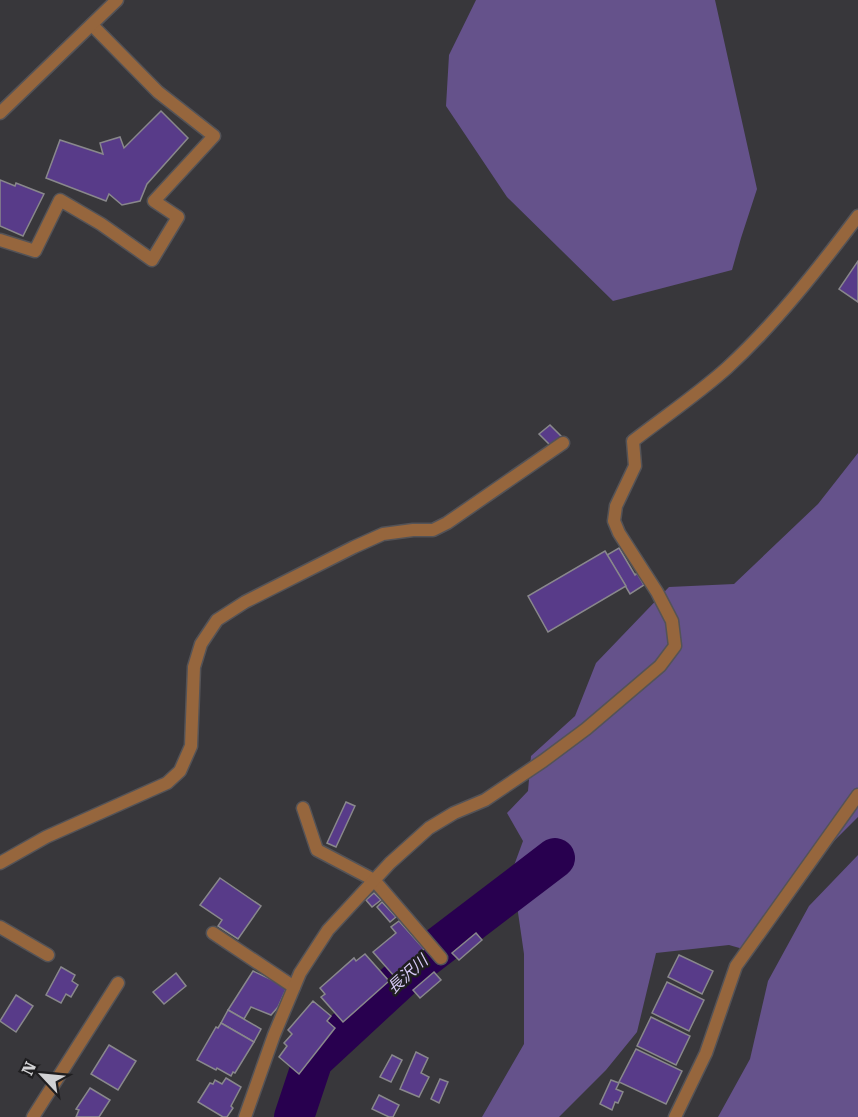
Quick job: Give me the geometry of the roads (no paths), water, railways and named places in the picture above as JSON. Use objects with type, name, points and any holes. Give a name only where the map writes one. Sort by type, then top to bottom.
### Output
[{"type":"street","points":[[0,113],[117,0]]},
{"type":"street","points":[[0,240],[34,251],[60,200],[101,224],[152,260],[178,217],[154,201],[214,136],[158,92],[92,25]]},
{"type":"street","points":[[245,1117],[274,1035],[300,973],[328,930],[390,863],[429,828],[454,813],[485,800],[586,729],[660,666],[675,646],[672,621],[614,521],[616,506],[635,466],[633,441],[726,368],[826,259],[858,216]]},
{"type":"street","points":[[0,863],[46,837],[167,783],[180,771],[191,746],[194,666],[201,644],[217,620],[245,602],[383,534],[433,530],[447,523],[563,444]]},
{"type":"street","points":[[675,1117],[706,1053],[736,966],[858,795]]},
{"type":"street","points":[[303,808],[316,850],[374,880],[441,958]]},
{"type":"street","points":[[0,927],[48,955]]},
{"type":"street","points":[[213,933],[294,987]]},
{"type":"street","points":[[33,1117],[118,983]]},
{"type":"waterway","name":"長沢川","points":[[294,1117],[313,1060],[420,961],[555,858]]}]
